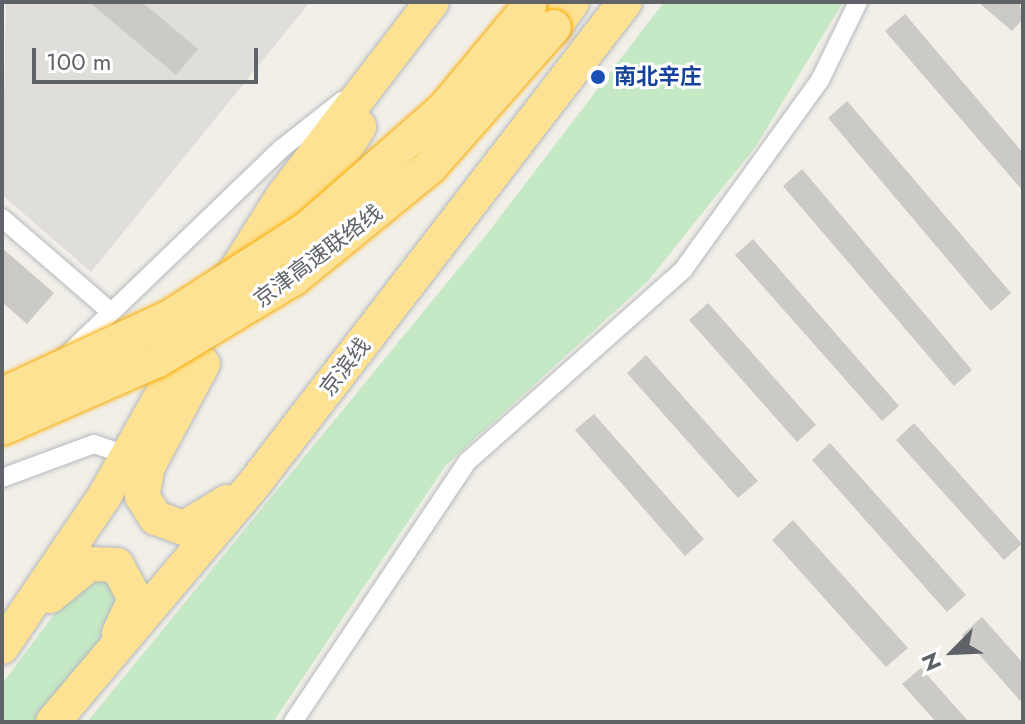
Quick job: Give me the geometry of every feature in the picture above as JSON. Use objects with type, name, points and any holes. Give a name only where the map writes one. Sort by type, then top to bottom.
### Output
[{"type":"highway","name":"京滨线","points":[[55,720],[300,426],[625,2]]},
{"type":"highway","points":[[104,497],[123,454],[283,196],[425,4]]},
{"type":"highway","points":[[3,646],[104,497],[203,364],[399,65],[425,4]]},
{"type":"highway","name":"京津高速联络线","points":[[2,395],[170,317],[308,228],[444,109],[547,9]]},
{"type":"highway","name":"京津高速联络线","points":[[2,428],[158,360],[294,278],[430,167],[547,9]]},
{"type":"highway","points":[[203,364],[142,481],[156,518],[184,528],[209,518],[300,426]]},
{"type":"highway","points":[[3,646],[76,570],[103,562],[128,573],[132,613],[55,720]]},
{"type":"street","points":[[293,722],[468,461],[683,270],[820,80],[858,2]]},
{"type":"street","points":[[2,419],[281,149],[369,79]]},
{"type":"street","points":[[2,218],[111,312]]},
{"type":"street","points":[[2,478],[94,444],[123,454]]},
{"type":"shaded area","points":[[6,2],[310,2],[91,272],[2,195]]},
{"type":"green space","points":[[664,2],[843,2],[756,146],[648,281],[446,465],[273,722],[87,722],[487,234]]},
{"type":"green space","points":[[79,581],[118,581],[119,619],[34,722],[2,722],[2,684]]},
{"type":"building","points":[[89,2],[142,2],[198,49],[176,75]]},
{"type":"building","points":[[978,2],[1019,2],[1023,19],[1012,31]]},
{"type":"building","points":[[905,14],[1023,153],[1023,191],[885,31]]},
{"type":"building","points":[[847,101],[1011,293],[991,311],[828,118]]},
{"type":"building","points":[[802,169],[972,370],[954,386],[783,186]]},
{"type":"building","points":[[753,239],[899,406],[882,421],[735,255]]},
{"type":"building","points":[[2,248],[54,293],[27,324],[2,302]]},
{"type":"building","points":[[708,303],[816,425],[797,442],[689,320]]},
{"type":"building","points":[[646,355],[758,481],[738,498],[627,373]]},
{"type":"building","points":[[594,414],[704,539],[685,556],[575,430]]},
{"type":"building","points":[[914,423],[1022,544],[1004,560],[896,440]]},
{"type":"building","points":[[830,443],[966,595],[947,612],[812,460]]},
{"type":"building","points":[[793,520],[908,648],[886,667],[772,540]]},
{"type":"building","points":[[982,617],[1023,663],[1023,704],[962,635]]},
{"type":"building","points":[[921,668],[969,722],[936,722],[902,684]]},
{"type":"place","name":"南北辛庄","points":[[598,77]]}]
